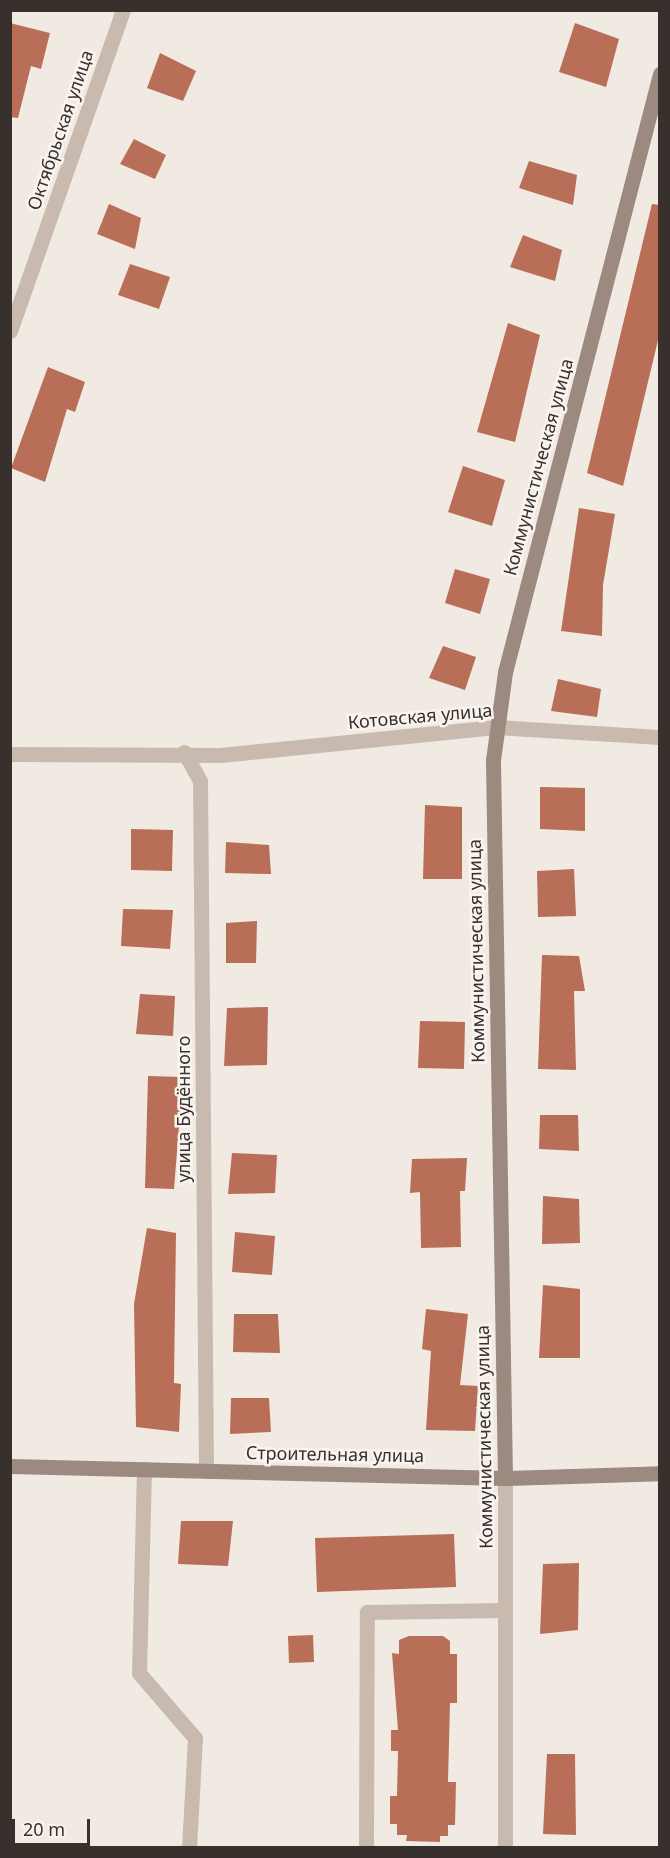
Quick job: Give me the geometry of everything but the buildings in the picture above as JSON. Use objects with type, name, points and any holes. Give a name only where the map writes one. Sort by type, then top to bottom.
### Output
[{"type":"street","name":"Октябрьская улица","points":[[10,331],[123,10]]},
{"type":"street","name":"Коммунистическая улица","points":[[505,1848],[506,1478],[496,727],[508,660],[660,74]]},
{"type":"street","name":"Котовская улица","points":[[10,754],[184,752],[220,755],[496,727],[660,737]]},
{"type":"street","name":"улица Будённого","points":[[184,752],[200,781],[206,1471]]},
{"type":"street","name":"Строительная улица","points":[[10,1466],[506,1478],[660,1473]]},
{"type":"street","points":[[144,1469],[139,1673],[195,1738],[189,1848]]},
{"type":"street","points":[[366,1848],[367,1612],[505,1610]]}]
